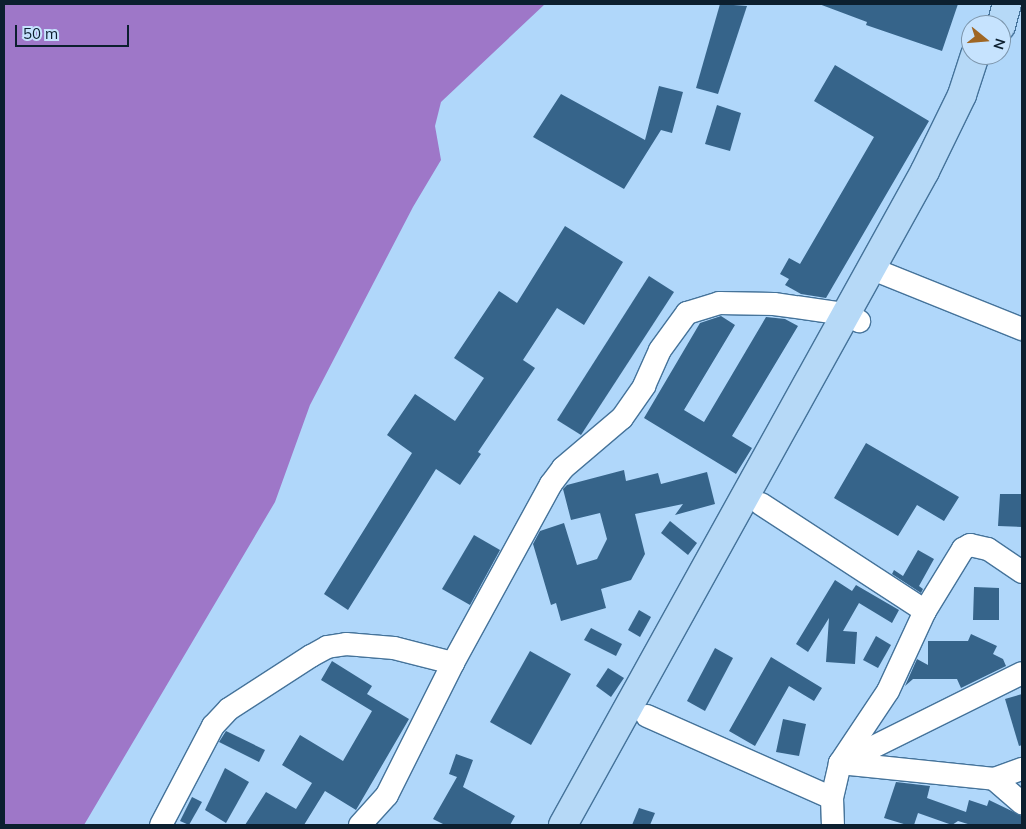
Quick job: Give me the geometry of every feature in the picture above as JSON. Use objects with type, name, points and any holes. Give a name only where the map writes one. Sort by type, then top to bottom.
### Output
[{"type":"main road","points":[[877,272],[962,95],[972,65]]},
{"type":"main road","points":[[583,825],[647,716],[749,513],[877,272],[961,133],[987,65]]},
{"type":"main road","points":[[563,825],[749,513]]},
{"type":"street","points":[[877,272],[1022,329]]},
{"type":"street","points":[[360,825],[387,795],[453,663],[551,484],[563,468],[622,418],[644,386],[660,350],[687,313],[719,303],[774,304],[852,318]]},
{"type":"street","points":[[749,513],[925,611]]},
{"type":"street","points":[[833,825],[832,798],[840,763],[888,691],[925,611],[963,550],[970,545],[988,549],[1022,572]]},
{"type":"street","points":[[161,825],[214,726],[229,709],[311,656],[327,648],[346,644],[394,648],[453,663]]},
{"type":"street","points":[[840,763],[1022,673]]},
{"type":"street","points":[[647,716],[832,798]]},
{"type":"street","points":[[840,763],[994,780],[1022,769]]},
{"type":"street","points":[[994,780],[1022,803]]},
{"type":"shaded area","points":[[4,4],[545,4],[441,102],[435,126],[441,160],[413,207],[310,405],[275,502],[84,825],[4,825]]},
{"type":"building","points":[[720,4],[747,6],[718,94],[696,88]]},
{"type":"building","points":[[819,4],[958,4],[942,51],[866,25],[867,22]]},
{"type":"building","points":[[835,65],[929,121],[826,298],[801,294],[785,285],[789,279],[780,274],[789,258],[800,264],[874,137],[814,101]]},
{"type":"building","points":[[659,86],[683,92],[672,133],[661,130],[624,189],[533,137],[561,94],[645,140]]},
{"type":"building","points":[[717,105],[741,113],[730,151],[705,144]]},
{"type":"building","points":[[565,226],[623,262],[584,325],[557,308],[523,360],[535,368],[478,452],[481,454],[460,485],[436,469],[348,610],[324,594],[412,453],[387,435],[415,394],[455,421],[484,378],[454,358],[499,291],[517,303]]},
{"type":"building","points":[[649,276],[674,292],[581,435],[557,420]]},
{"type":"building","points":[[721,316],[735,325],[684,410],[704,422],[766,317],[785,319],[798,326],[732,436],[752,448],[736,474],[644,418],[700,323]]},
{"type":"building","points":[[866,443],[959,497],[944,521],[917,505],[898,536],[834,498]]},
{"type":"building","points":[[624,470],[626,481],[658,473],[661,484],[707,472],[715,504],[675,515],[683,504],[635,514],[645,554],[631,580],[601,589],[606,608],[561,621],[556,603],[551,605],[533,544],[540,531],[564,523],[577,565],[597,559],[607,539],[600,513],[571,520],[563,489],[567,485]]},
{"type":"building","points":[[1000,494],[1022,494],[1022,527],[998,526]]},
{"type":"building","points":[[670,521],[697,543],[688,555],[661,533]]},
{"type":"building","points":[[474,535],[500,550],[470,605],[442,589]]},
{"type":"building","points":[[918,550],[934,559],[919,586],[923,589],[921,593],[892,574],[894,570],[903,576]]},
{"type":"building","points":[[835,580],[852,591],[856,585],[899,610],[892,623],[859,603],[843,631],[857,632],[855,664],[826,662],[829,618],[808,652],[796,644]]},
{"type":"building","points":[[974,587],[999,588],[999,620],[973,620]]},
{"type":"building","points":[[639,610],[651,617],[640,637],[628,630]]},
{"type":"building","points":[[591,628],[622,644],[616,656],[584,640]]},
{"type":"building","points":[[971,634],[997,646],[993,654],[1003,659],[1006,666],[961,688],[957,679],[913,679],[905,686],[917,659],[928,665],[928,641],[968,641]]},
{"type":"building","points":[[876,636],[891,645],[878,668],[863,660]]},
{"type":"building","points":[[715,648],[733,658],[705,711],[687,701]]},
{"type":"building","points":[[530,651],[571,674],[531,745],[490,722]]},
{"type":"building","points":[[771,657],[822,688],[814,701],[789,686],[755,746],[729,731]]},
{"type":"building","points":[[332,661],[372,686],[367,694],[409,719],[356,810],[325,791],[304,825],[245,825],[266,792],[296,809],[312,783],[282,765],[300,735],[343,761],[372,711],[321,680]]},
{"type":"building","points":[[608,668],[624,678],[611,697],[596,686]]},
{"type":"building","points":[[1022,694],[1022,745],[1019,746],[1005,699]]},
{"type":"building","points":[[783,719],[806,724],[799,756],[776,752]]},
{"type":"building","points":[[226,731],[265,750],[259,762],[219,742]]},
{"type":"building","points":[[456,754],[473,760],[463,787],[515,816],[510,825],[445,825],[433,819],[457,777],[449,774]]},
{"type":"building","points":[[225,768],[249,782],[226,823],[205,810]]},
{"type":"building","points":[[896,782],[930,786],[927,798],[966,812],[969,800],[987,806],[989,800],[1022,816],[1022,825],[971,825],[958,821],[952,825],[918,813],[914,825],[907,825],[884,818]]},
{"type":"building","points":[[192,797],[202,802],[189,825],[180,821]]},
{"type":"building","points":[[639,808],[655,813],[650,825],[632,825]]}]
